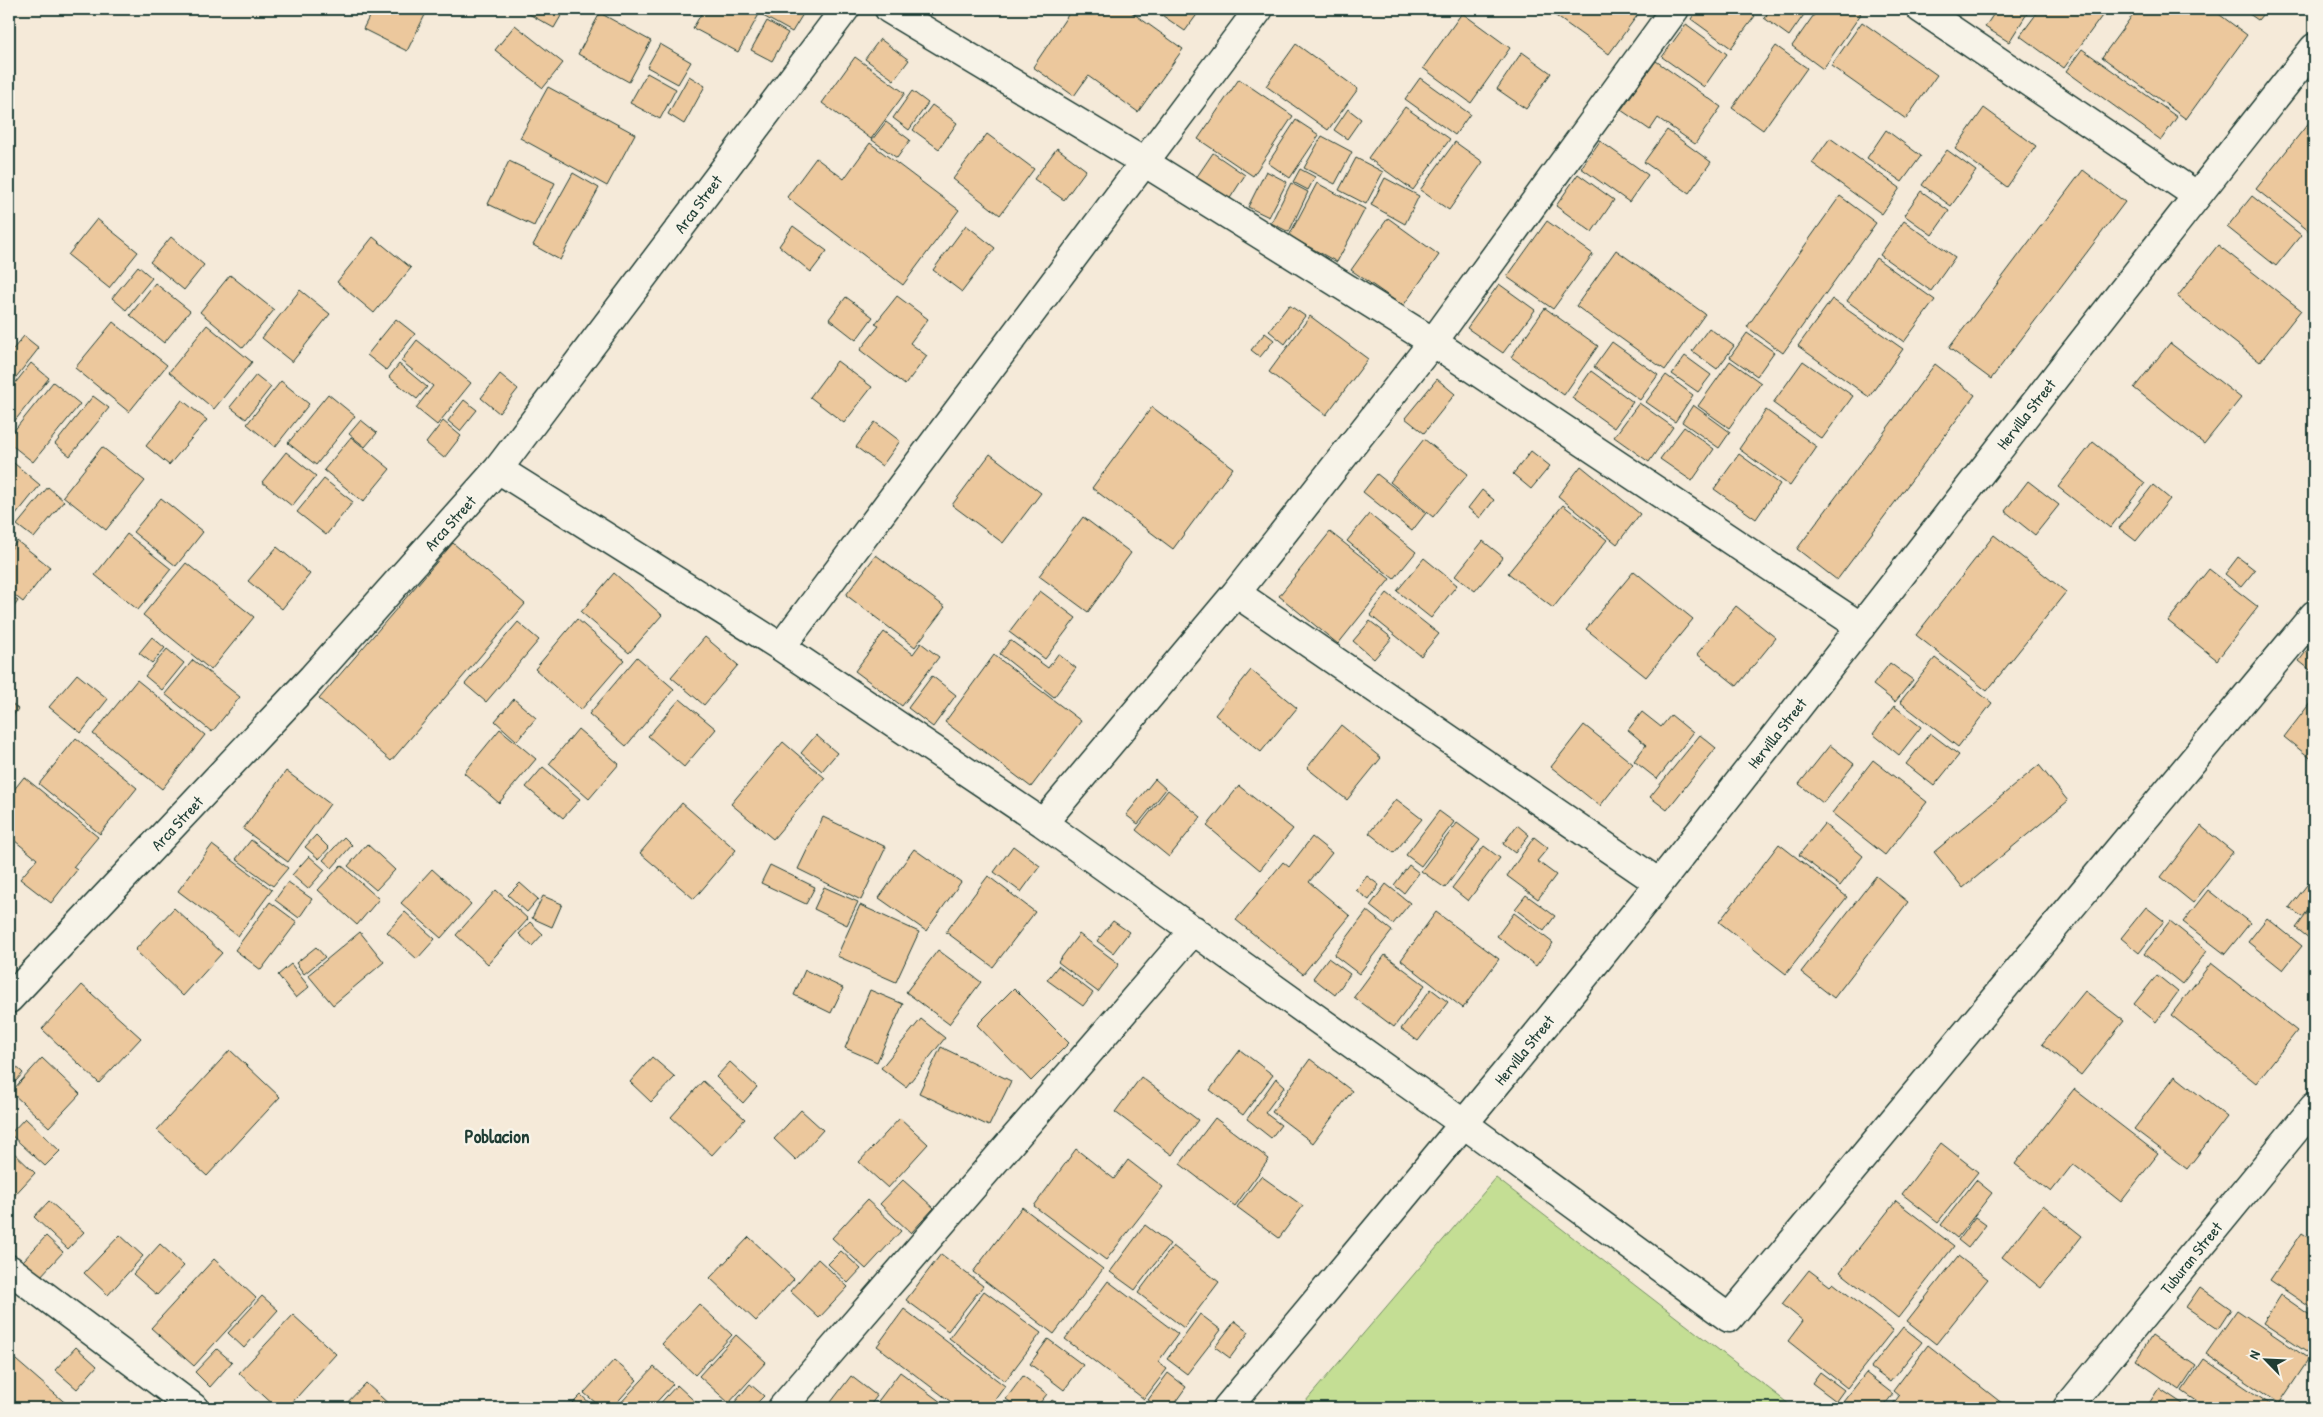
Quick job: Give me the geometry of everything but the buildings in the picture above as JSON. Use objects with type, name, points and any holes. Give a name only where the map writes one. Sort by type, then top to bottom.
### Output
[{"type":"street","name":"Arca Street","points":[[9,999],[312,678],[498,469],[845,9]]},
{"type":"street","points":[[889,9],[1144,162],[1433,342],[1861,627]]},
{"type":"street","points":[[781,647],[1259,9]]},
{"type":"street","points":[[1043,823],[1236,593],[1433,342],[1675,9]]},
{"type":"street","points":[[1921,9],[2196,195]]},
{"type":"street","name":"Hervilla Street","points":[[1227,1408],[1464,1124],[1659,884],[2196,195],[2314,48]]},
{"type":"street","points":[[498,469],[781,647],[1043,823],[1464,1124],[1729,1318],[2314,615]]},
{"type":"street","points":[[1236,593],[1659,884]]},
{"type":"street","points":[[782,1408],[1194,930]]},
{"type":"street","name":"Tuburan Street","points":[[2067,1408],[2314,1107]]},
{"type":"street","points":[[9,1269],[194,1408]]},
{"type":"green space","points":[[1496,1178],[1794,1408],[1300,1408]]},
{"type":"district","name":"Poblacion","points":[[497,1136]]}]
